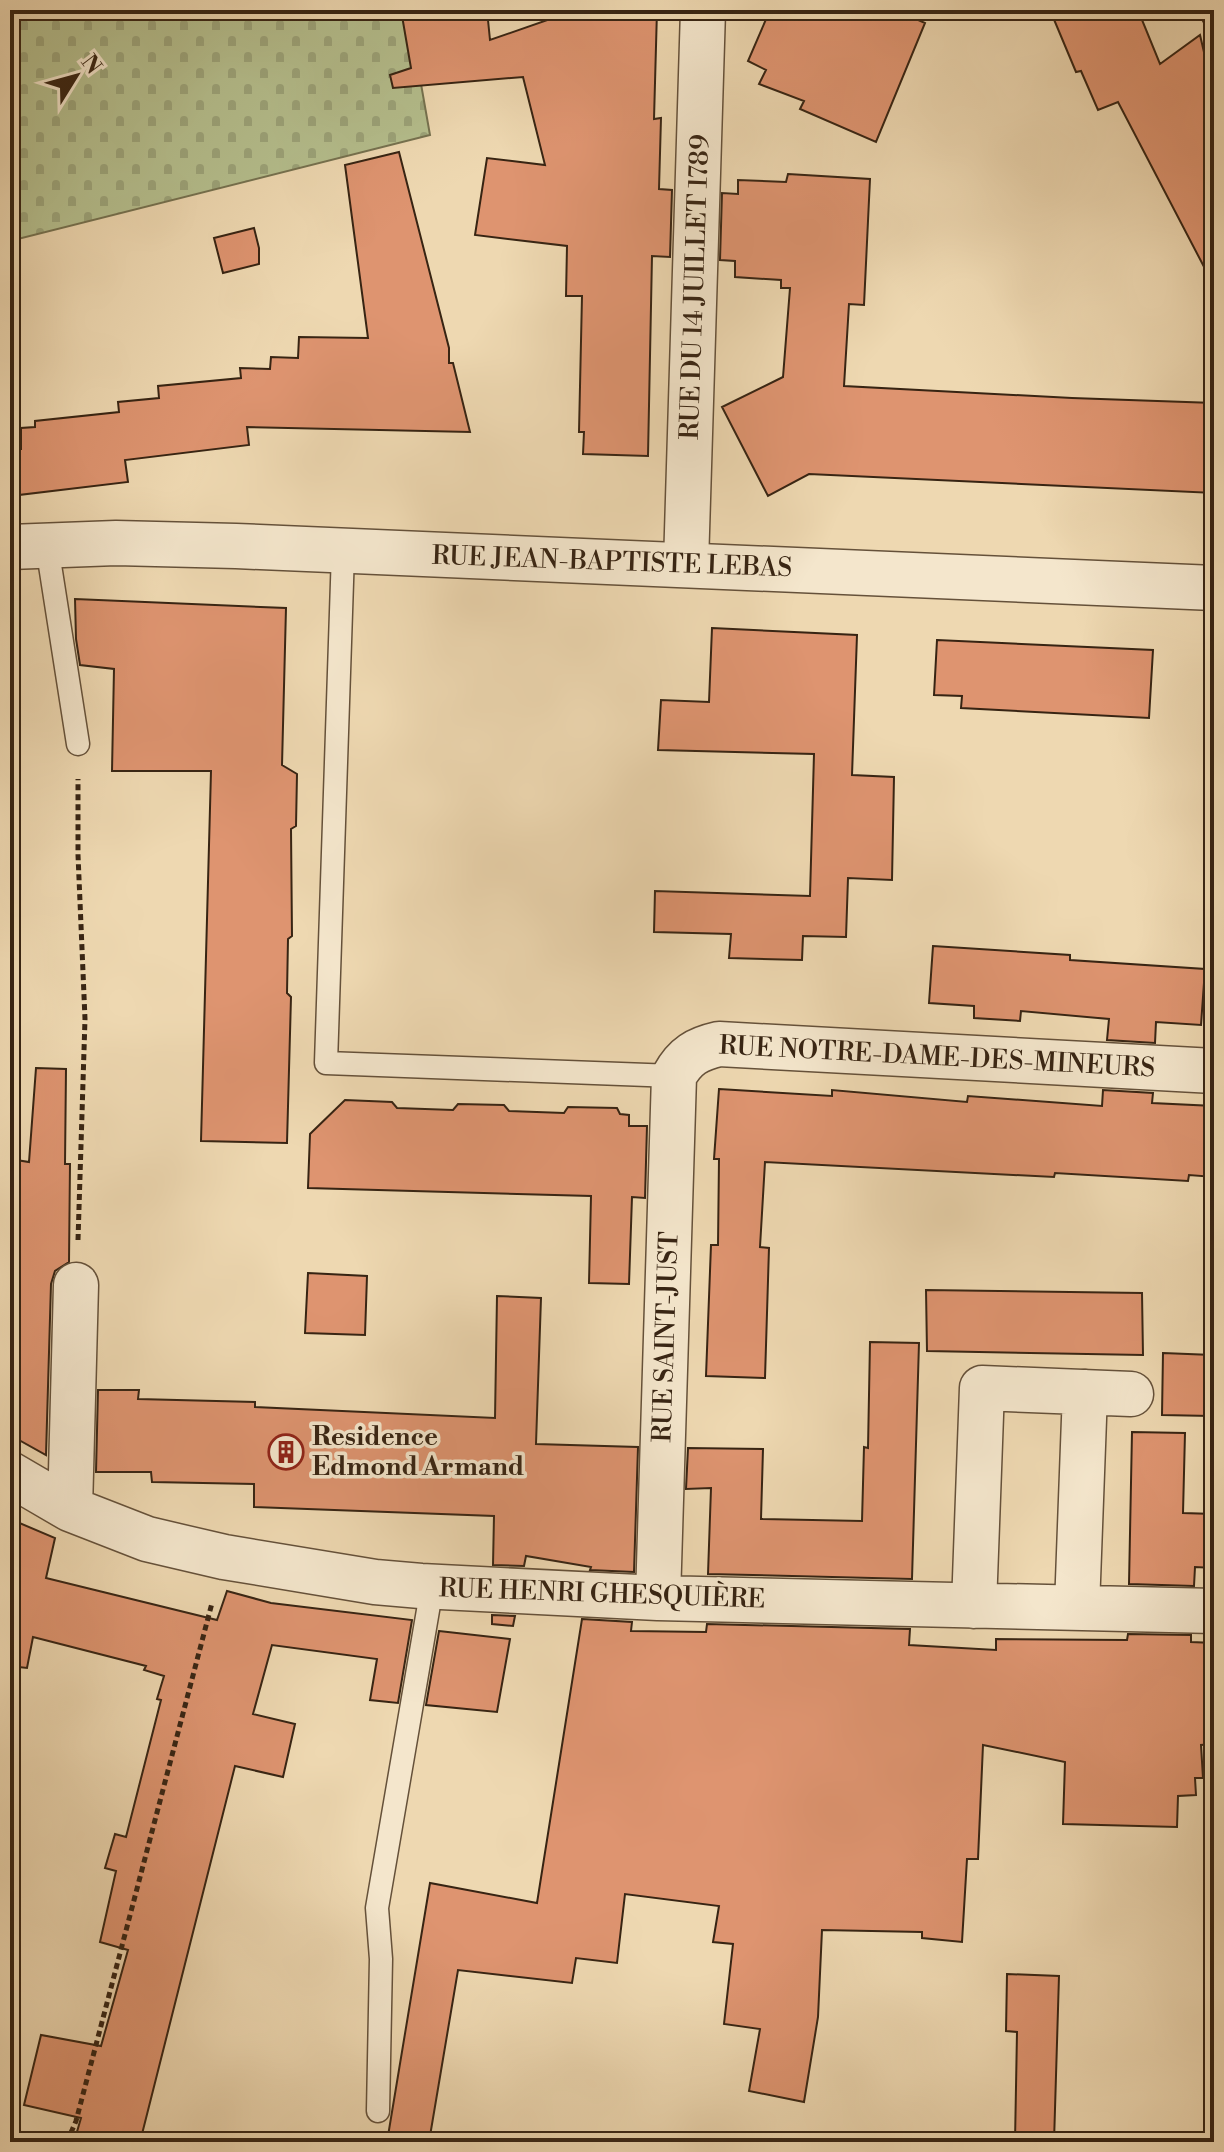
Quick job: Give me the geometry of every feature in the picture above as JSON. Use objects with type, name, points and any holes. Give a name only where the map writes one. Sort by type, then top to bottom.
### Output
[{"type":"street","name":"RUE DU 14 JUILLET 1789","points":[[686,564],[703,10]]},
{"type":"street","name":"RUE JEAN-BAPTISTE LEBAS","points":[[28,546],[174,544],[1214,588]]},
{"type":"street","name":"RUE NOTRE-DAME-DES-MINEURS","points":[[674,1076],[689,1055],[701,1048],[719,1044],[1214,1071]]},
{"type":"street","name":"RUE SAINT-JUST","points":[[658,1598],[674,1076]]},
{"type":"street","points":[[70,1509],[76,1285]]},
{"type":"street","points":[[974,1606],[982,1388],[1131,1394]]},
{"type":"street","points":[[1077,1607],[1085,1392]]},
{"type":"street","name":"RUE HENRI GHESQUIÈRE","points":[[10,1474],[70,1509],[147,1539],[224,1557],[375,1582],[658,1598],[1214,1611]]},
{"type":"lane","points":[[28,546],[78,744]]},
{"type":"lane","points":[[343,552],[326,1063],[674,1076]]},
{"type":"lane","points":[[378,2111],[381,1959],[377,1908],[432,1587]]},
{"type":"path","points":[[1199,10],[1214,39]]},
{"type":"path","points":[[76,1285],[85,1019],[78,855],[78,744]]},
{"type":"path","points":[[67,2142],[76,2121],[224,1557]]},
{"type":"green space","points":[[10,10],[408,10],[430,135],[10,241]]},
{"type":"building","points":[[401,10],[487,10],[490,40],[576,10],[657,10],[654,119],[661,118],[659,189],[672,190],[670,257],[652,256],[648,456],[583,454],[584,432],[579,432],[582,296],[566,296],[567,246],[475,235],[487,158],[545,165],[523,77],[393,88],[390,75],[411,68]]},
{"type":"building","points":[[770,10],[896,10],[925,23],[876,142],[800,109],[804,101],[759,84],[766,70],[748,61]]},
{"type":"building","points":[[1050,10],[1138,10],[1160,64],[1200,35],[1214,95],[1214,286],[1118,102],[1098,110],[1081,71],[1076,72]]},
{"type":"building","points":[[399,152],[449,348],[449,363],[453,363],[470,432],[247,427],[249,445],[125,460],[128,482],[10,496],[10,449],[21,449],[21,428],[35,427],[35,421],[119,412],[118,402],[159,398],[158,386],[241,378],[240,368],[270,369],[271,357],[298,358],[299,337],[368,338],[345,165]]},
{"type":"building","points":[[788,174],[870,179],[864,305],[849,304],[844,386],[1214,403],[1214,493],[809,474],[768,496],[722,407],[783,377],[790,288],[781,288],[781,280],[735,277],[735,261],[720,260],[722,193],[738,194],[738,180],[786,182]]},
{"type":"building","points":[[254,228],[259,264],[223,273],[214,238]]},
{"type":"building","points":[[75,599],[286,608],[282,765],[297,774],[296,826],[291,829],[292,936],[288,939],[287,993],[291,997],[287,1143],[201,1141],[211,771],[112,771],[114,669],[80,665]]},
{"type":"building","points":[[712,628],[857,635],[852,775],[894,777],[892,880],[848,878],[846,937],[803,936],[802,960],[729,958],[731,934],[654,932],[655,891],[810,896],[814,754],[658,750],[661,700],[709,702]]},
{"type":"building","points":[[937,640],[1153,650],[1149,718],[961,708],[962,696],[934,695]]},
{"type":"building","points":[[933,946],[1070,955],[1070,960],[1205,969],[1201,1025],[1156,1022],[1155,1043],[1107,1040],[1109,1019],[1021,1011],[1020,1021],[974,1018],[974,1006],[929,1003]]},
{"type":"building","points":[[36,1068],[66,1069],[65,1164],[70,1164],[69,1262],[55,1271],[51,1284],[46,1455],[10,1435],[10,1159],[29,1162]]},
{"type":"building","points":[[719,1089],[832,1096],[832,1090],[967,1102],[968,1096],[1102,1106],[1103,1090],[1153,1093],[1152,1103],[1214,1106],[1214,1177],[1189,1175],[1188,1181],[1055,1173],[1054,1177],[765,1162],[760,1247],[769,1248],[765,1378],[706,1376],[711,1245],[718,1245],[719,1159],[714,1159]]},
{"type":"building","points":[[345,1100],[392,1102],[397,1108],[453,1110],[458,1104],[504,1105],[509,1111],[564,1113],[568,1107],[617,1108],[620,1114],[629,1115],[629,1126],[647,1126],[645,1198],[632,1197],[629,1284],[589,1283],[591,1196],[308,1188],[310,1134]]},
{"type":"building","points":[[308,1273],[367,1276],[365,1335],[305,1333]]},
{"type":"building","points":[[926,1290],[1142,1293],[1143,1355],[927,1351]]},
{"type":"building","points":[[497,1296],[541,1298],[536,1444],[638,1447],[634,1572],[590,1570],[591,1567],[526,1556],[524,1566],[493,1565],[494,1516],[254,1507],[254,1484],[152,1482],[151,1472],[96,1472],[98,1390],[139,1390],[138,1399],[255,1402],[255,1407],[495,1418]]},
{"type":"building","points":[[870,1342],[919,1343],[912,1579],[708,1574],[711,1488],[686,1489],[688,1448],[763,1449],[761,1519],[862,1521],[864,1447],[868,1448]]},
{"type":"building","points":[[1163,1353],[1212,1355],[1211,1416],[1162,1415]]},
{"type":"building","points":[[1132,1432],[1185,1433],[1183,1513],[1214,1514],[1214,1568],[1195,1567],[1194,1586],[1129,1584]]},
{"type":"building","points":[[10,1519],[55,1538],[46,1578],[217,1620],[227,1591],[271,1603],[412,1620],[398,1703],[370,1700],[377,1659],[272,1645],[253,1714],[295,1724],[283,1777],[235,1766],[140,2142],[74,2142],[81,2118],[24,2105],[41,2035],[101,2046],[128,1950],[100,1942],[116,1871],[105,1868],[115,1834],[126,1837],[161,1700],[157,1699],[164,1676],[144,1670],[146,1666],[33,1637],[27,1668],[10,1666]]},
{"type":"building","points":[[492,1615],[515,1616],[513,1626],[492,1624]]},
{"type":"building","points":[[582,1619],[632,1622],[631,1631],[706,1632],[707,1624],[910,1629],[909,1645],[996,1650],[996,1639],[1127,1640],[1128,1634],[1191,1635],[1191,1642],[1214,1643],[1214,1744],[1201,1745],[1203,1778],[1195,1778],[1196,1795],[1178,1796],[1177,1827],[1063,1824],[1065,1762],[983,1745],[978,1859],[967,1859],[962,1942],[922,1938],[922,1932],[822,1930],[818,2017],[804,2102],[749,2091],[760,2029],[724,2024],[733,1944],[713,1942],[719,1906],[625,1894],[617,1963],[576,1958],[572,1983],[458,1970],[429,2142],[387,2142],[430,1883],[537,1903]]},
{"type":"building","points":[[439,1631],[510,1639],[497,1712],[426,1705]]},
{"type":"building","points":[[1007,1974],[1059,1976],[1054,2142],[1015,2142],[1017,2032],[1006,2031]]},
{"type":"place","name":"Residence Edmond Armand","points":[[286,1452]]}]
